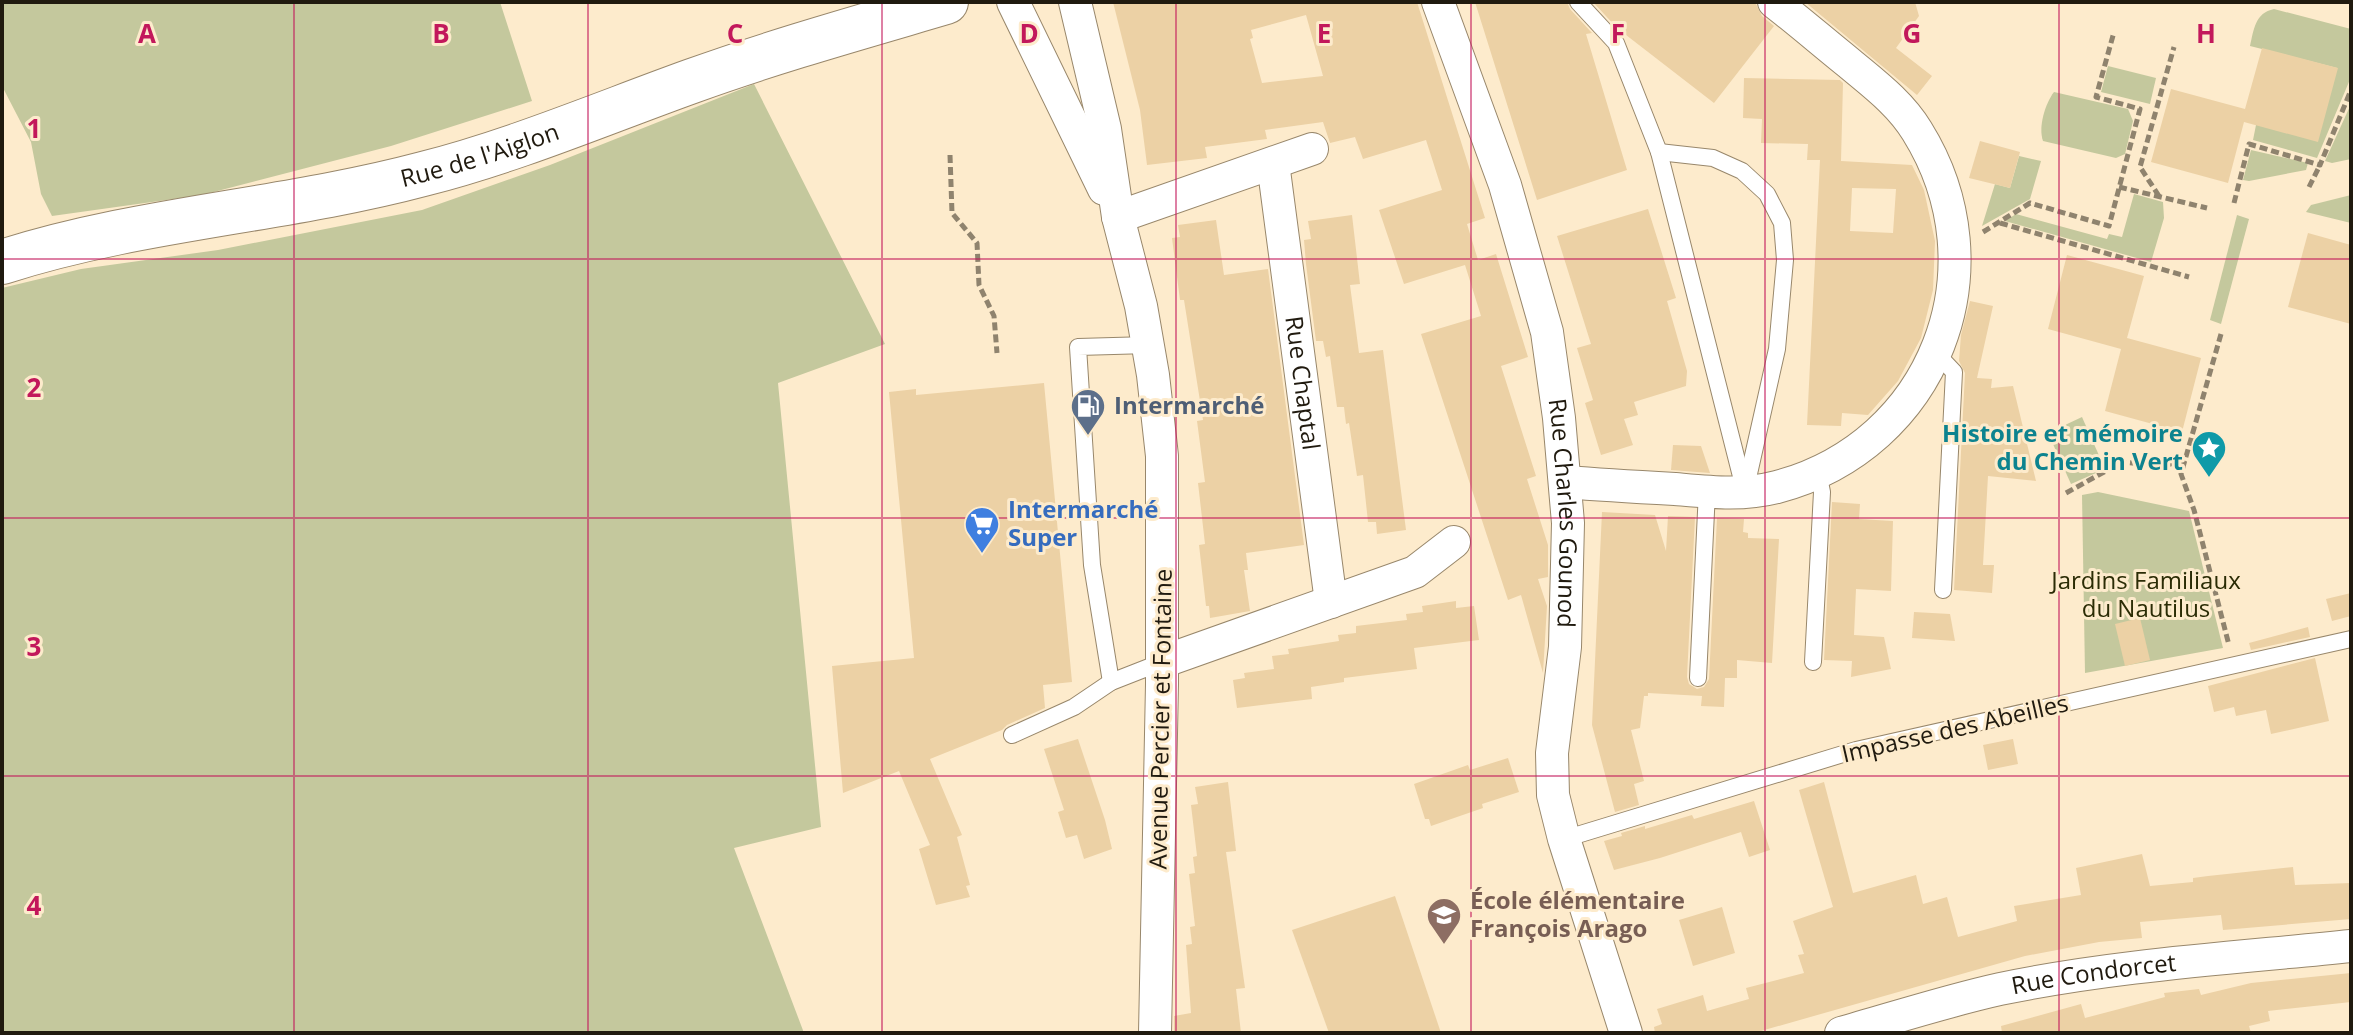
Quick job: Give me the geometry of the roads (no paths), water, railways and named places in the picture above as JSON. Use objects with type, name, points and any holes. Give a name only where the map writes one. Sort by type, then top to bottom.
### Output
[{"type":"main road","name":"Rue de l'Aiglon","points":[[2,262],[135,228],[368,187],[447,168],[731,68],[946,2]]},
{"type":"street","name":"Avenue Percier et Fontaine","points":[[1013,2],[1118,217]]},
{"type":"street","name":"Avenue Percier et Fontaine","points":[[1075,2],[1105,129],[1118,217],[1149,345],[1162,456],[1162,662],[1155,1033]]},
{"type":"street","name":"Rue Charles Gounod","points":[[1438,2],[1498,162],[1547,332],[1566,482],[1568,547],[1565,647],[1551,768],[1553,795],[1626,1033]]},
{"type":"street","points":[[1566,482],[1745,492],[1777,487],[1844,459],[1890,422],[1915,390],[1935,352],[1953,299],[1955,249],[1942,181],[1926,146],[1907,117],[1882,91],[1774,2]]},
{"type":"street","points":[[1118,217],[1312,149]]},
{"type":"street","name":"Rue Chaptal","points":[[1273,163],[1331,602]]},
{"type":"street","points":[[1162,662],[1415,572],[1454,542]]},
{"type":"street","name":"Rue Condorcet","points":[[1841,1033],[1975,995],[2027,984],[2351,946]]},
{"type":"lane","points":[[1578,2],[1616,43],[1659,152],[1745,492]]},
{"type":"lane","points":[[1659,152],[1713,158],[1742,171],[1767,194],[1782,223],[1785,260],[1777,349],[1745,492]]},
{"type":"lane","points":[[1111,682],[1092,565],[1078,347],[1149,345]]},
{"type":"lane","points":[[1935,352],[1954,372],[1943,590]]},
{"type":"lane","points":[[1813,662],[1822,492],[1818,472]]},
{"type":"lane","points":[[1698,678],[1707,491]]},
{"type":"lane","name":"Impasse des Abeilles","points":[[1564,839],[1856,750],[2351,639]]},
{"type":"lane","points":[[1012,735],[1074,707],[1111,682],[1162,662]]},
{"type":"place","name":"Intermarché","points":[[1088,437]]},
{"type":"place","name":"Histoire et mémoire du Chemin Vert","points":[[2209,479]]},
{"type":"place","name":"Intermarché Super","points":[[982,555]]},
{"type":"place","name":"École élémentaire François Arago","points":[[1444,946]]},
{"type":"park label","name":"Jardins Familiaux du Nautilus","points":[[2146,595]]}]
